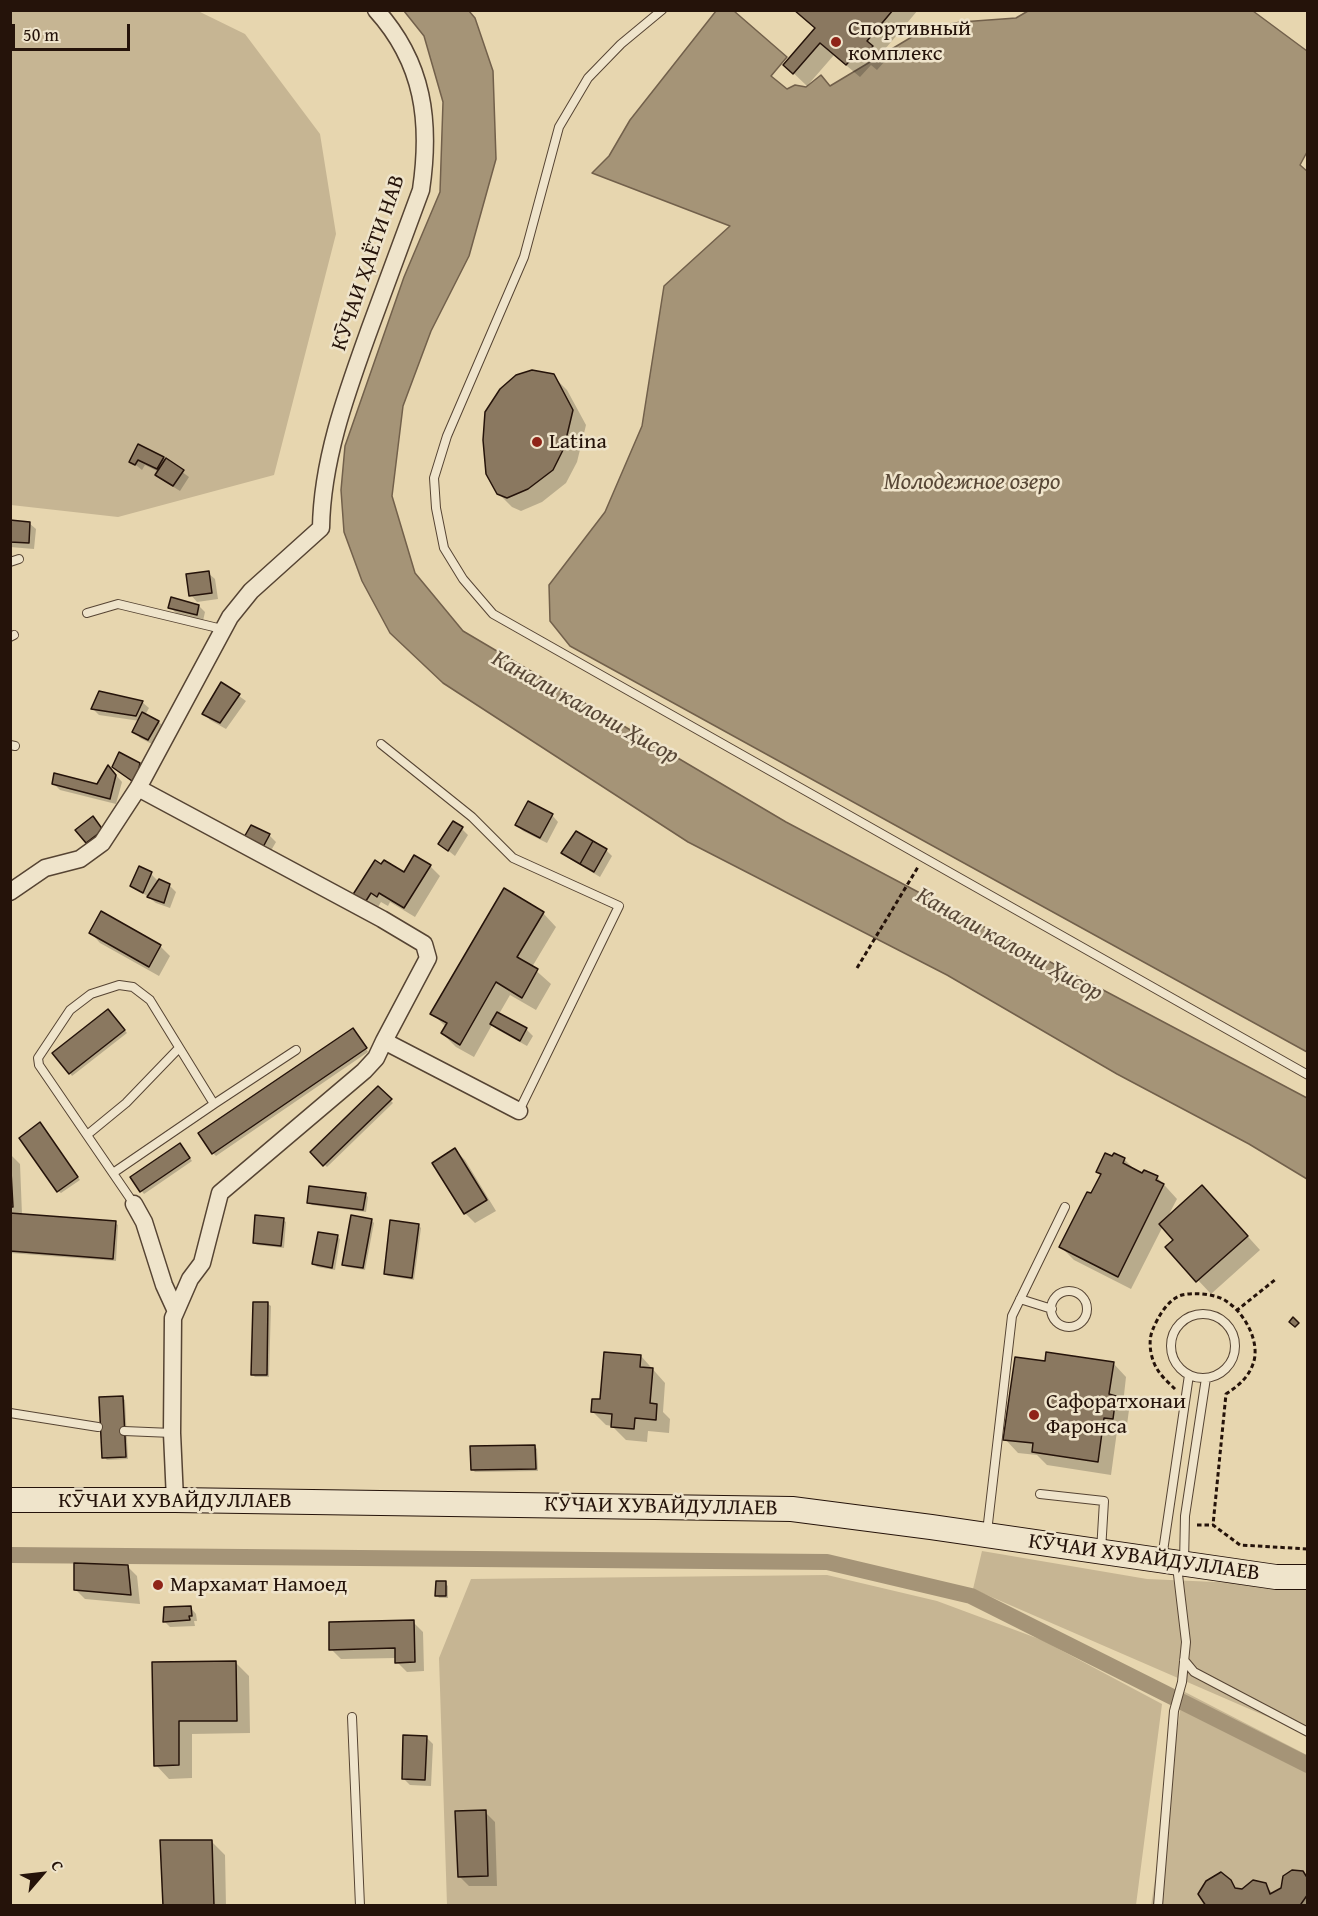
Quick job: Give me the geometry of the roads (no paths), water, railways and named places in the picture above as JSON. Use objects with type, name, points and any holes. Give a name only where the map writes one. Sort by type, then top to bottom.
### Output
[{"type":"street","name":"КӮЧАИ ҲАЁТИ НАВ","points":[[10,892],[45,868],[80,859],[102,843],[138,788],[222,629],[240,603],[321,528],[321,502],[332,450],[352,379],[422,190],[424,173],[425,123],[416,73],[408,54],[376,10]]},
{"type":"street","points":[[138,788],[382,919],[424,944],[428,958],[376,1058],[364,1071],[220,1193],[202,1263],[190,1279],[176,1309],[172,1329],[172,1433],[175,1500]]},
{"type":"street","points":[[384,1041],[519,1111]]},
{"type":"street","points":[[134,1204],[144,1222],[164,1284],[176,1309]]},
{"type":"street","name":"КӮЧАИ ХУВАЙДУЛЛАЕВ","points":[[10,1500],[175,1500],[792,1509],[1276,1577],[1308,1577]]},
{"type":"lane","points":[[662,10],[621,44],[588,78],[560,127],[524,257],[447,436],[434,478],[436,508],[444,548],[463,579],[493,614],[1308,1075]]},
{"type":"lane","points":[[87,613],[118,604],[222,629]]},
{"type":"lane","points":[[381,744],[465,811],[513,858],[619,906],[519,1111]]},
{"type":"lane","points":[[134,1204],[39,1065],[38,1058],[70,1010],[91,994],[119,985],[133,987],[150,1000],[214,1104]]},
{"type":"lane","points":[[87,1135],[126,1103],[179,1048]]},
{"type":"lane","points":[[113,1173],[296,1050]]},
{"type":"lane","points":[[987,1535],[1012,1316],[1065,1207]]},
{"type":"lane","points":[[1020,1299],[1052,1310],[1057,1321],[1068,1326],[1080,1323],[1087,1307],[1081,1296],[1070,1291],[1059,1294],[1054,1299],[1052,1310]]},
{"type":"lane","points":[[1196,1315],[1216,1317],[1231,1331],[1234,1341],[1231,1361],[1217,1375],[1206,1378],[1189,1375],[1178,1366],[1172,1356],[1173,1335],[1178,1326],[1196,1315]]},
{"type":"lane","points":[[1158,1905],[1174,1711],[1182,1682],[1186,1642],[1174,1562],[1189,1375]]},
{"type":"lane","points":[[1174,1562],[1185,1515],[1206,1378]]},
{"type":"lane","points":[[10,1413],[98,1427]]},
{"type":"lane","points":[[124,1431],[172,1433]]},
{"type":"lane","points":[[1040,1494],[1104,1501],[1101,1551]]},
{"type":"lane","points":[[1184,1660],[1194,1672],[1308,1732]]},
{"type":"lane","points":[[352,1717],[360,1905]]},
{"type":"water","name":"Канали калони Ҳисор","points":[[404,11],[469,11],[475,18],[493,71],[496,159],[469,256],[431,331],[403,406],[392,496],[415,573],[463,631],[786,822],[1307,1098],[1307,1179],[1249,1144],[1117,1074],[947,975],[688,842],[443,683],[390,633],[362,581],[344,532],[341,490],[345,446],[404,277],[440,192],[443,102],[424,36]]},
{"type":"water","name":"Молодежное озеро","points":[[716,11],[734,11],[787,57],[771,76],[787,89],[795,85],[806,87],[821,75],[830,86],[920,32],[933,27],[961,22],[1016,18],[1028,11],[1253,11],[1307,51],[1307,152],[1300,165],[1308,172],[1307,1052],[570,646],[550,621],[549,585],[605,512],[642,426],[664,286],[730,226],[592,173],[609,156],[630,120]]},
{"type":"waterway","points":[[10,1555],[827,1562],[971,1596],[1308,1765]]},
{"type":"place","name":"Спортивный комплекс","points":[[836,42]]},
{"type":"place","name":"Latina","points":[[537,442]]},
{"type":"place","name":"Сафоратхонаи Фаронса","points":[[1034,1415]]},
{"type":"place","name":"Мархамат Намоед","points":[[158,1585]]}]
